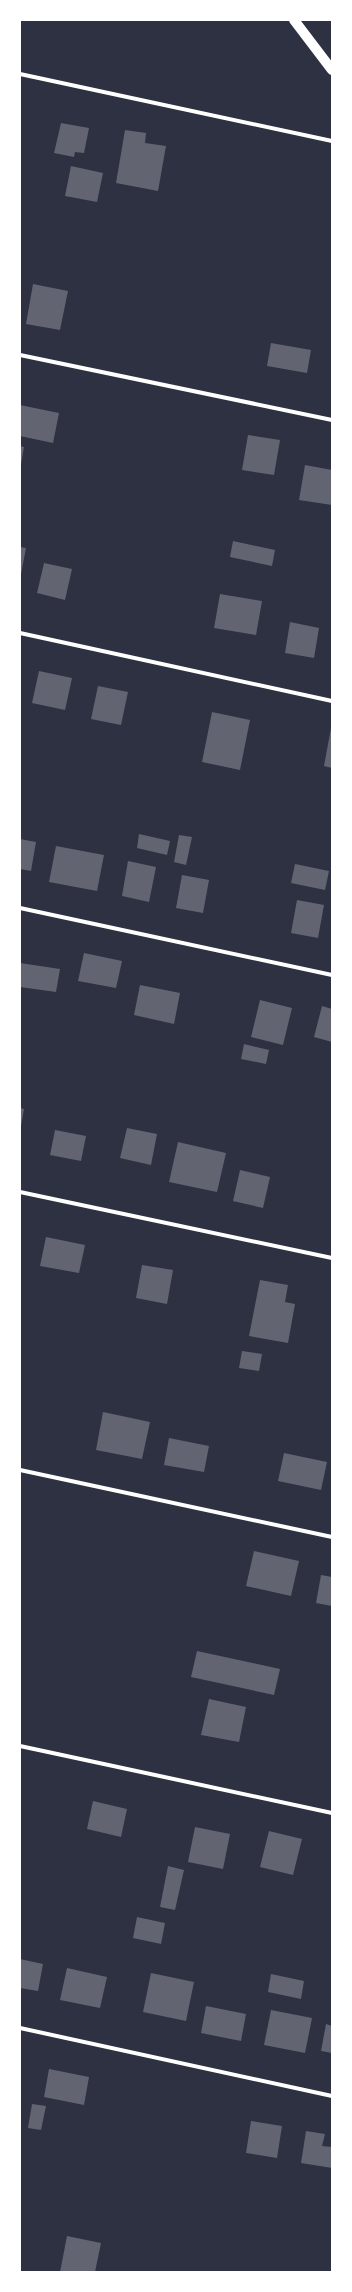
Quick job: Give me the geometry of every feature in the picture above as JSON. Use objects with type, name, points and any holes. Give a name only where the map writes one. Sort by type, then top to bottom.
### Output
[{"type":"main road","points":[[294,20],[332,70]]},
{"type":"street","points":[[20,74],[332,141]]},
{"type":"street","points":[[20,355],[332,420]]},
{"type":"street","points":[[20,634],[332,701]]},
{"type":"street","points":[[20,908],[332,975]]},
{"type":"street","points":[[20,1192],[332,1258]]},
{"type":"street","points":[[20,1470],[332,1537]]},
{"type":"street","points":[[20,1746],[332,1813]]},
{"type":"street","points":[[20,2028],[332,2096]]},
{"type":"building","points":[[61,123],[89,128],[84,153],[75,152],[74,157],[54,153]]},
{"type":"building","points":[[125,130],[146,133],[145,143],[166,146],[158,191],[116,183]]},
{"type":"building","points":[[71,166],[103,173],[97,202],[65,196]]},
{"type":"building","points":[[33,284],[68,291],[60,330],[26,324]]},
{"type":"building","points":[[271,343],[311,350],[307,373],[267,366]]},
{"type":"building","points":[[20,405],[59,413],[53,443],[20,436]]},
{"type":"building","points":[[248,435],[280,440],[274,475],[242,470]]},
{"type":"building","points":[[20,446],[24,447],[21,464],[20,464]]},
{"type":"building","points":[[305,465],[332,470],[332,505],[299,500]]},
{"type":"building","points":[[233,541],[275,550],[272,566],[230,557]]},
{"type":"building","points":[[20,547],[26,548],[21,574],[20,574]]},
{"type":"building","points":[[44,563],[72,569],[65,600],[37,593]]},
{"type":"building","points":[[220,594],[262,601],[256,635],[214,628]]},
{"type":"building","points":[[290,622],[319,628],[314,658],[285,653]]},
{"type":"building","points":[[39,671],[72,678],[65,710],[32,703]]},
{"type":"building","points":[[98,686],[128,692],[121,725],[91,719]]},
{"type":"building","points":[[212,712],[250,720],[240,770],[202,762]]},
{"type":"building","points":[[332,728],[332,768],[324,766]]},
{"type":"building","points":[[139,834],[170,841],[167,855],[137,848]]},
{"type":"building","points":[[179,835],[192,837],[186,865],[174,862]]},
{"type":"building","points":[[20,839],[36,842],[31,871],[20,869]]},
{"type":"building","points":[[56,846],[104,855],[97,891],[49,882]]},
{"type":"building","points":[[128,861],[156,867],[149,902],[122,896]]},
{"type":"building","points":[[295,864],[329,871],[325,890],[291,883]]},
{"type":"building","points":[[182,875],[209,880],[203,913],[176,908]]},
{"type":"building","points":[[297,900],[324,905],[318,938],[291,933]]},
{"type":"building","points":[[84,953],[122,961],[116,988],[78,981]]},
{"type":"building","points":[[20,963],[60,969],[56,992],[20,987]]},
{"type":"building","points":[[140,985],[180,993],[174,1024],[134,1015]]},
{"type":"building","points":[[260,1000],[292,1008],[283,1045],[251,1037]]},
{"type":"building","points":[[322,1006],[332,1009],[332,1042],[314,1037]]},
{"type":"building","points":[[244,1044],[269,1050],[266,1064],[241,1059]]},
{"type":"building","points":[[20,1108],[24,1109],[21,1126],[20,1126]]},
{"type":"building","points":[[127,1128],[157,1134],[151,1165],[120,1158]]},
{"type":"building","points":[[55,1130],[86,1136],[81,1161],[50,1155]]},
{"type":"building","points":[[178,1142],[226,1153],[217,1192],[169,1182]]},
{"type":"building","points":[[240,1170],[270,1177],[263,1208],[233,1201]]},
{"type":"building","points":[[46,1237],[85,1245],[79,1273],[40,1266]]},
{"type":"building","points":[[142,1265],[173,1270],[167,1304],[136,1298]]},
{"type":"building","points":[[260,1280],[288,1285],[285,1302],[295,1304],[288,1343],[249,1336]]},
{"type":"building","points":[[242,1351],[262,1354],[259,1371],[239,1368]]},
{"type":"building","points":[[103,1412],[150,1422],[142,1459],[96,1450]]},
{"type":"building","points":[[169,1438],[209,1446],[204,1472],[164,1465]]},
{"type":"building","points":[[284,1453],[327,1462],[321,1490],[278,1481]]},
{"type":"building","points":[[254,1551],[299,1561],[291,1596],[246,1586]]},
{"type":"building","points":[[321,1575],[332,1577],[332,1606],[316,1603]]},
{"type":"building","points":[[197,1651],[280,1669],[274,1695],[191,1677]]},
{"type":"building","points":[[209,1699],[246,1707],[239,1742],[201,1735]]},
{"type":"building","points":[[93,1801],[127,1809],[121,1837],[87,1829]]},
{"type":"building","points":[[195,1827],[230,1834],[223,1869],[188,1862]]},
{"type":"building","points":[[269,1831],[302,1839],[293,1875],[260,1867]]},
{"type":"building","points":[[168,1866],[184,1870],[175,1910],[160,1907]]},
{"type":"building","points":[[137,1917],[165,1923],[161,1944],[133,1938]]},
{"type":"building","points":[[20,1959],[43,1964],[38,1991],[20,1988]]},
{"type":"building","points":[[67,1968],[107,1977],[100,2008],[60,2000]]},
{"type":"building","points":[[151,1973],[194,1982],[186,2021],[143,2012]]},
{"type":"building","points":[[271,1974],[304,1981],[301,1999],[268,1992]]},
{"type":"building","points":[[206,2006],[246,2014],[241,2041],[201,2033]]},
{"type":"building","points":[[271,2010],[312,2018],[305,2053],[264,2045]]},
{"type":"building","points":[[326,2024],[332,2026],[332,2053],[321,2051]]},
{"type":"building","points":[[49,2069],[89,2077],[84,2105],[44,2097]]},
{"type":"building","points":[[32,2104],[46,2106],[41,2130],[28,2128]]},
{"type":"building","points":[[251,2121],[282,2126],[277,2158],[246,2153]]},
{"type":"building","points":[[306,2131],[325,2134],[322,2146],[332,2147],[332,2168],[301,2163]]},
{"type":"building","points":[[67,2236],[101,2243],[95,2272],[60,2272]]}]
